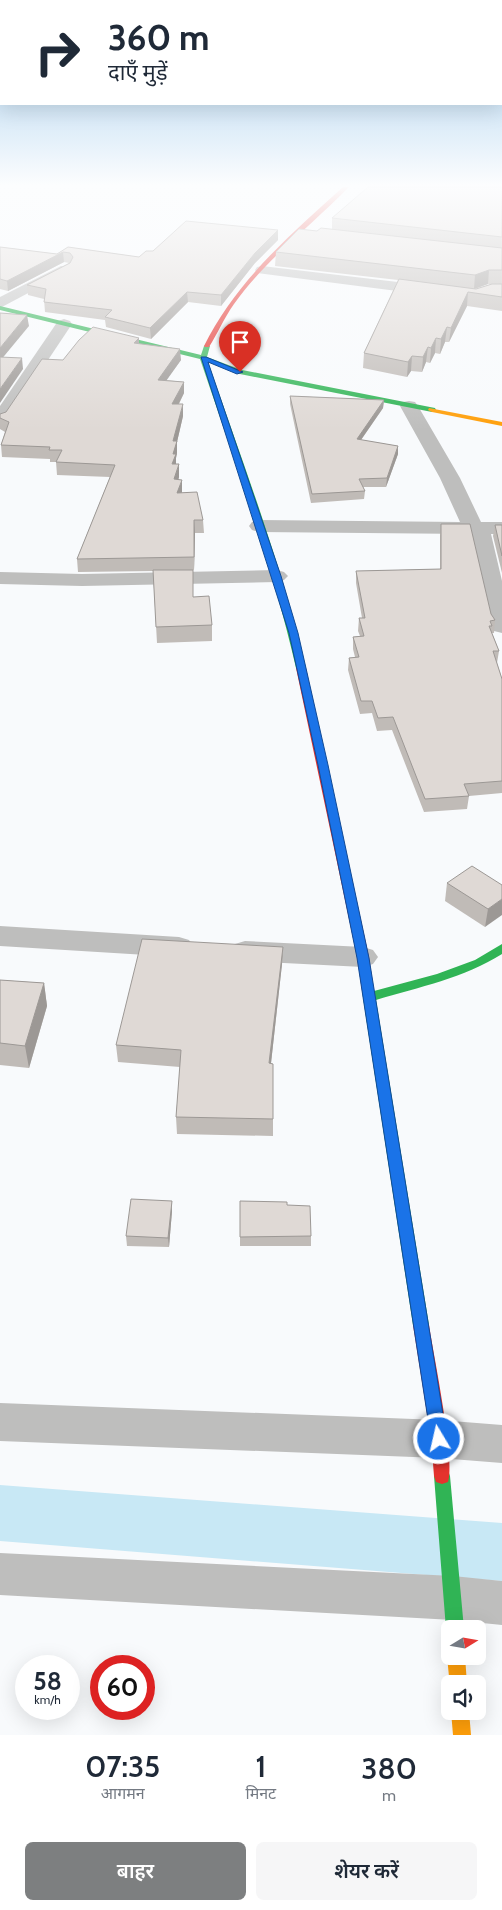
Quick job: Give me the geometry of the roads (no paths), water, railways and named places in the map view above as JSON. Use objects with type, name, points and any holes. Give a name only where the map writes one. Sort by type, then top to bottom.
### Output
[{"type":"main road","points":[[262,270],[236,299],[214,329],[207,343],[203,358],[277,576],[296,642],[363,958],[440,1450],[453,1601]]},
{"type":"main road","points":[[0,308],[203,358],[240,372],[502,424]]},
{"type":"main road","points":[[369,997],[440,978],[479,963],[502,948]]},
{"type":"main road","points":[[461,1720],[462,1735]]},
{"type":"street","points":[[0,303],[64,268]]},
{"type":"street","points":[[262,270],[469,295],[479,295],[488,291],[502,291]]},
{"type":"street","points":[[0,420],[64,324]]},
{"type":"street","points":[[409,406],[476,528],[502,626]]},
{"type":"street","points":[[259,526],[502,528]]},
{"type":"street","points":[[0,578],[82,580],[277,576]]},
{"type":"street","points":[[0,936],[363,958]]},
{"type":"street","points":[[0,1422],[440,1450],[502,1444]]},
{"type":"street","points":[[0,1574],[502,1603]]},
{"type":"waterway","points":[[0,1513],[502,1552]]}]
